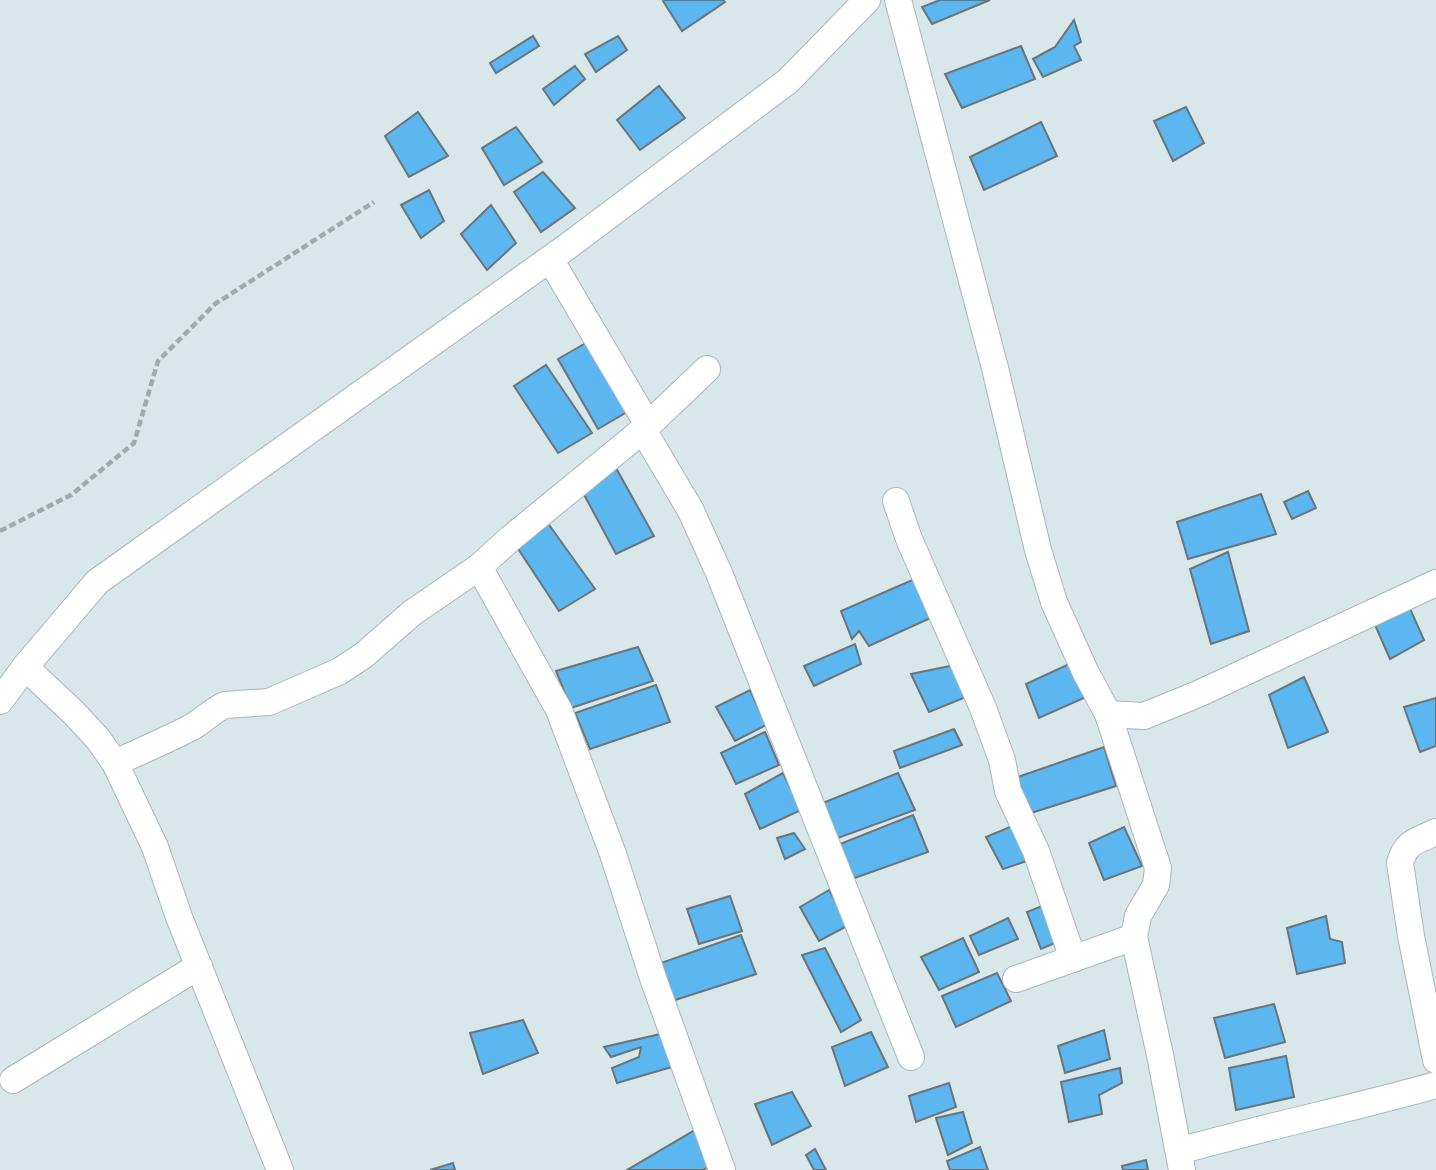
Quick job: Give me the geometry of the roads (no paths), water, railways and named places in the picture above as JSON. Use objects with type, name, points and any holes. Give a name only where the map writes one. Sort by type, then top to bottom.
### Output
[{"type":"street","points":[[0,701],[25,667],[97,583],[550,259],[788,81],[867,0]]},
{"type":"street","points":[[898,0],[992,355],[1038,550],[1054,602],[1108,714],[1158,868],[1156,885],[1138,916],[1134,937],[1180,1161],[1268,1126],[1436,1085]]},
{"type":"street","points":[[550,259],[691,511],[719,573],[911,1057]]},
{"type":"street","points":[[115,763],[183,732],[225,705],[269,702],[340,671],[364,655],[412,612],[480,567],[645,427],[707,369]]},
{"type":"street","points":[[896,501],[909,539],[984,708],[1002,760],[1008,791],[1036,851],[1073,959]]},
{"type":"street","points":[[480,567],[565,722],[722,1170]]},
{"type":"street","points":[[1108,714],[1144,716],[1198,694],[1436,583]]},
{"type":"street","points":[[25,667],[74,713],[115,763],[155,846],[199,966],[281,1170]]},
{"type":"street","points":[[1436,832],[1409,844],[1401,863],[1417,971],[1436,1060]]},
{"type":"street","points":[[1016,979],[1134,937]]},
{"type":"street","points":[[13,1080],[199,966]]}]
